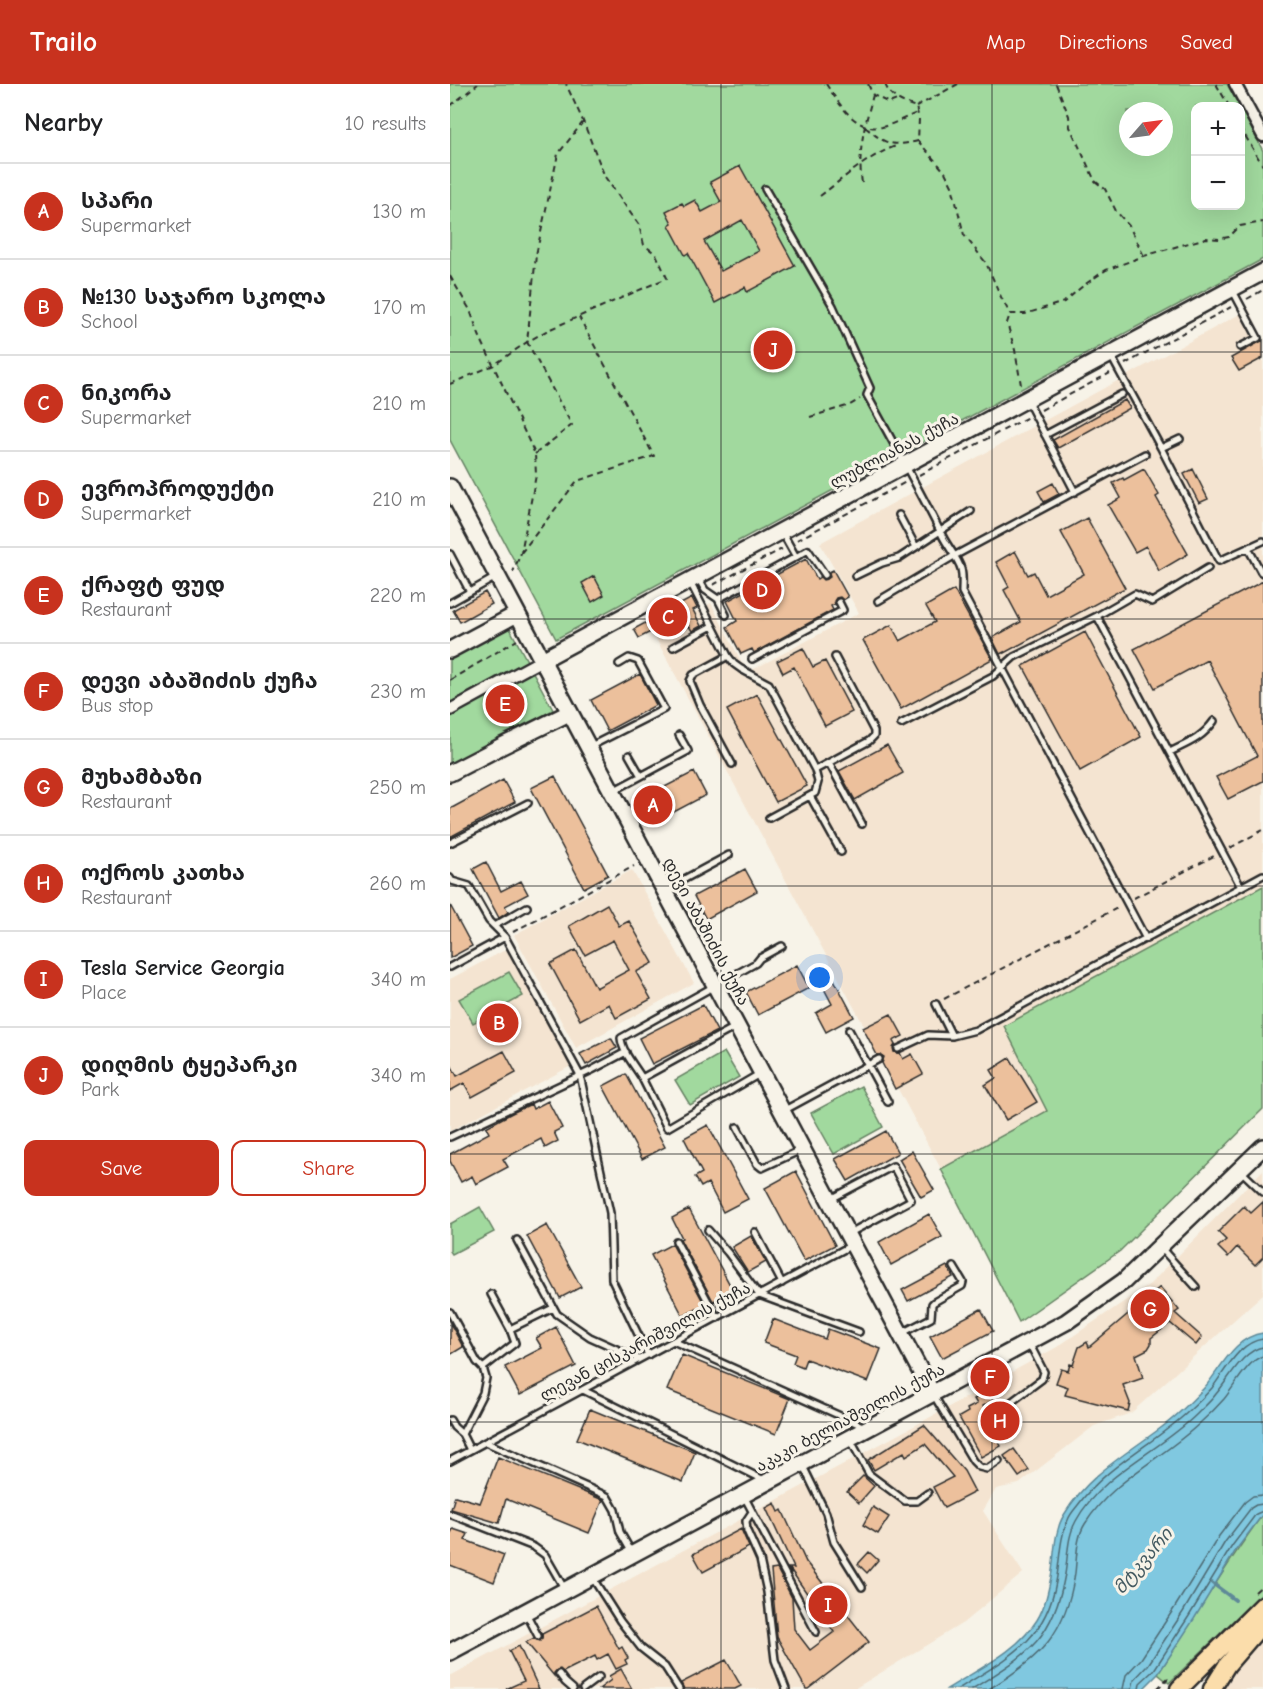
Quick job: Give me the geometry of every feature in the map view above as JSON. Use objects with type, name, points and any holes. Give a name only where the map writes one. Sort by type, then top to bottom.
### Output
[{"type":"main road","points":[[1179,1689],[1263,1605]]},
{"type":"main road","points":[[1212,1689],[1227,1665],[1259,1632]]},
{"type":"street","points":[[1235,84],[1263,136]]},
{"type":"street","name":"ლუბლიანას ქუჩა","points":[[542,660],[697,582],[782,530],[908,471],[1026,399],[1110,354],[1236,296],[1263,273]]},
{"type":"street","name":"დევი აბაშიძის ქუჩა","points":[[450,487],[932,1393]]},
{"type":"street","points":[[450,650],[517,614]]},
{"type":"street","points":[[450,710],[542,660]]},
{"type":"street","points":[[450,773],[570,713]]},
{"type":"street","name":"აკაკი ბელიაშვილის ქუჩა","points":[[450,1652],[1066,1322],[1124,1281],[1263,1147]]},
{"type":"lane","points":[[765,189],[833,306],[870,388],[867,395],[959,563],[962,571],[962,592],[1146,939]]},
{"type":"lane","points":[[1236,296],[1258,338],[1240,347]]},
{"type":"lane","points":[[1110,354],[1219,561],[1263,541]]},
{"type":"lane","points":[[1045,435],[1122,394]]},
{"type":"lane","points":[[1026,399],[1075,492]]},
{"type":"lane","points":[[1161,448],[1180,439]]},
{"type":"lane","points":[[878,601],[954,556],[1145,454]]},
{"type":"lane","points":[[855,576],[882,563],[899,558],[971,511]]},
{"type":"lane","points":[[899,515],[916,547]]},
{"type":"lane","points":[[782,530],[796,556]]},
{"type":"lane","points":[[1248,548],[1263,573]]},
{"type":"lane","points":[[718,599],[808,550],[825,574]]},
{"type":"lane","points":[[450,554],[470,592]]},
{"type":"lane","points":[[901,724],[993,676],[1014,657],[1097,616],[1135,594],[1152,602],[1208,568]]},
{"type":"lane","points":[[450,603],[497,577]]},
{"type":"lane","points":[[697,582],[718,599],[726,615]]},
{"type":"lane","points":[[697,582],[712,626],[728,657],[741,669],[769,684],[815,770],[818,782],[815,794],[769,818]]},
{"type":"lane","points":[[752,659],[843,610],[839,602]]},
{"type":"lane","points":[[1097,616],[1241,887]]},
{"type":"lane","points":[[673,647],[712,626]]},
{"type":"lane","points":[[728,657],[693,675],[690,681],[700,705],[732,764]]},
{"type":"lane","points":[[815,770],[869,741],[874,736],[874,731],[835,657]]},
{"type":"lane","points":[[588,747],[664,709],[638,661],[629,658],[619,664]]},
{"type":"lane","points":[[1170,752],[1199,737],[1214,721]]},
{"type":"lane","points":[[611,791],[688,751],[679,735]]},
{"type":"lane","points":[[629,755],[641,776]]},
{"type":"lane","points":[[829,763],[862,824]]},
{"type":"lane","points":[[810,796],[841,852]]},
{"type":"lane","points":[[450,843],[528,803]]},
{"type":"lane","points":[[664,890],[729,855]]},
{"type":"lane","points":[[898,1049],[928,1035],[952,1036],[976,1030],[1263,875]]},
{"type":"lane","points":[[450,878],[452,881],[469,886],[489,921],[505,937],[580,1075],[610,1213],[612,1280],[648,1354]]},
{"type":"lane","points":[[494,926],[527,908]]},
{"type":"lane","points":[[450,967],[505,937]]},
{"type":"lane","points":[[762,1072],[667,1128],[620,1041],[621,1038],[756,963],[760,958],[782,946]]},
{"type":"lane","points":[[936,1004],[952,1036]]},
{"type":"lane","points":[[642,1078],[737,1026]]},
{"type":"lane","points":[[849,1030],[888,1102]]},
{"type":"lane","points":[[450,1137],[626,1052]]},
{"type":"lane","points":[[783,1112],[879,1059]]},
{"type":"lane","points":[[737,1127],[757,1164],[762,1168],[802,1149]]},
{"type":"lane","name":"ლევან ცისკარიშვილის ქუჩა","points":[[450,1461],[782,1283],[911,1200],[893,1166],[829,1199]]},
{"type":"lane","points":[[1240,1170],[1263,1192]]},
{"type":"lane","points":[[708,1230],[759,1295],[859,1332]]},
{"type":"lane","points":[[755,1232],[782,1283]]},
{"type":"lane","points":[[518,1240],[556,1314],[590,1337],[639,1359]]},
{"type":"lane","points":[[676,1241],[717,1318]]},
{"type":"lane","points":[[1160,1246],[1196,1287]]},
{"type":"lane","points":[[901,1334],[931,1318],[932,1304],[962,1286],[963,1282],[954,1267]]},
{"type":"lane","points":[[483,1368],[515,1343],[491,1294]]},
{"type":"lane","points":[[510,1329],[553,1308]]},
{"type":"lane","points":[[450,1312],[477,1362],[483,1368],[486,1378],[483,1393],[462,1434]]},
{"type":"lane","points":[[673,1341],[867,1428]]},
{"type":"lane","points":[[1010,1403],[1042,1379],[1044,1372],[1028,1342]]},
{"type":"lane","points":[[583,1390],[767,1481]]},
{"type":"lane","points":[[932,1393],[973,1461],[980,1467],[987,1468],[999,1461]]},
{"type":"lane","points":[[450,1420],[462,1434],[470,1450]]},
{"type":"lane","points":[[849,1437],[869,1474],[904,1501],[917,1501],[928,1493]]},
{"type":"lane","points":[[485,1442],[607,1496],[615,1510],[620,1532],[633,1554]]},
{"type":"lane","points":[[801,1463],[826,1513],[834,1542],[862,1587]]},
{"type":"lane","points":[[743,1494],[816,1632]]},
{"type":"lane","points":[[752,1512],[746,1521],[747,1531],[760,1560],[775,1660],[786,1689]]},
{"type":"lane","points":[[450,1514],[534,1547],[545,1554],[565,1590]]},
{"type":"lane","points":[[592,1576],[620,1621],[641,1648],[665,1667],[679,1689]]},
{"type":"lane","points":[[526,1611],[538,1636]]},
{"type":"lane","points":[[559,1674],[573,1689]]},
{"type":"lane","points":[[583,1689],[599,1677]]},
{"type":"path","points":[[450,106],[478,84]]},
{"type":"path","points":[[450,384],[494,365],[548,330],[667,278],[656,254],[644,245],[639,225],[605,177],[566,84]]},
{"type":"path","points":[[826,84],[843,110],[882,140],[899,145]]},
{"type":"path","points":[[862,183],[859,166],[860,154],[873,95],[868,84]]},
{"type":"path","points":[[885,84],[887,90],[897,100],[916,107],[958,84]]},
{"type":"path","points":[[1056,84],[1069,116],[1070,126],[1095,181],[1105,189],[1116,210],[1129,226],[1144,256]]},
{"type":"path","points":[[1216,84],[1226,102]]},
{"type":"path","points":[[873,95],[889,103],[897,100]]},
{"type":"path","points":[[916,107],[919,120],[918,141],[949,179],[964,235],[986,263],[1010,314],[1007,323],[1026,399]]},
{"type":"path","points":[[865,127],[882,127],[917,112]]},
{"type":"path","points":[[535,454],[572,425],[527,342],[536,255],[558,154],[583,121]]},
{"type":"path","points":[[1245,135],[1263,166]]},
{"type":"path","points":[[820,196],[859,166],[885,150],[918,141]]},
{"type":"path","points":[[1010,314],[1025,314],[1064,302],[1107,270],[1144,256],[1206,238],[1229,237],[1240,226],[1263,222]]},
{"type":"path","points":[[450,276],[470,310],[479,335],[535,454],[536,476],[521,553],[513,572]]},
{"type":"path","points":[[697,582],[789,545],[908,471],[1033,414],[1118,368],[1236,296],[1263,290]]},
{"type":"path","points":[[521,553],[577,482],[654,456],[579,316]]},
{"type":"path","points":[[810,417],[850,405],[867,395]]},
{"type":"path","points":[[450,680],[528,634]]},
{"type":"path","points":[[936,1004],[1263,830]]},
{"type":"path","points":[[505,937],[634,866]]},
{"type":"shaded area","points":[[1249,309],[1263,338],[1263,886],[1004,1026],[1047,1111],[941,1169],[654,635],[711,603],[742,663],[752,670],[859,613],[820,543]]},
{"type":"shaded area","points":[[632,870],[694,983],[576,1048],[514,935]]},
{"type":"shaded area","points":[[507,949],[571,1066],[450,1131],[450,979]]},
{"type":"shaded area","points":[[1263,1170],[1263,1294],[1131,1413],[1094,1426],[1019,1484],[996,1489],[983,1511],[1023,1573],[963,1623],[854,1689],[450,1689],[450,1676],[1057,1347],[1150,1284]]},
{"type":"shaded area","points":[[1263,1632],[1263,1689],[1221,1689],[1240,1656]]},
{"type":"green space","points":[[450,84],[1227,84],[1237,102],[1191,102],[1191,210],[1245,210],[1245,117],[1263,151],[1263,259],[556,639],[450,440]]},
{"type":"green space","points":[[507,627],[553,710],[450,766],[450,655]]},
{"type":"green space","points":[[1263,886],[1263,1109],[1120,1251],[1019,1322],[941,1169],[1047,1111],[1004,1026]]},
{"type":"green space","points":[[509,972],[523,996],[473,1023],[459,999]]},
{"type":"green space","points":[[724,1052],[739,1077],[690,1105],[675,1080]]},
{"type":"green space","points":[[861,1086],[883,1127],[834,1154],[811,1113]]},
{"type":"green space","points":[[480,1207],[494,1232],[452,1254],[450,1224]]},
{"type":"green space","points":[[1263,1514],[1263,1592],[1169,1683],[1158,1674],[1222,1573]]},
{"type":"water","name":"მტკვარი","points":[[1263,1333],[1263,1514],[1236,1550],[1158,1674],[1143,1689],[947,1689],[1008,1651],[1037,1620],[1047,1594],[1060,1522],[1083,1489],[1106,1468],[1183,1410],[1244,1340]]},
{"type":"building","points":[[740,166],[795,266],[747,292],[745,287],[715,303],[688,253],[685,255],[669,225],[672,223],[666,211],[682,203],[684,206],[695,200],[702,212],[721,202],[710,182]],"holes":[[[742,220],[759,251],[721,271],[704,241]]]},
{"type":"building","points":[[1263,340],[1263,358],[1239,371],[1231,358]]},
{"type":"building","points":[[1125,400],[1130,408],[1058,448],[1053,440]]},
{"type":"building","points":[[1144,469],[1159,495],[1156,497],[1188,554],[1159,571],[1146,546],[1135,552],[1108,505],[1121,498],[1113,483]]},
{"type":"building","points":[[1193,469],[1208,499],[1199,503],[1184,474]]},
{"type":"building","points":[[1053,483],[1059,494],[1044,502],[1038,491]]},
{"type":"building","points":[[1087,518],[1125,588],[1000,654],[992,638],[1021,622],[1004,590],[1009,587],[996,562],[1015,551],[1028,575],[1034,572],[1046,595],[1084,574],[1061,532]]},
{"type":"building","points":[[806,559],[817,579],[820,577],[823,580],[827,579],[830,577],[829,572],[833,570],[848,597],[843,600],[840,597],[836,598],[835,604],[831,606],[833,610],[754,653],[752,649],[741,654],[727,627],[737,621],[727,601]]},
{"type":"building","points":[[594,576],[604,595],[592,602],[582,583]]},
{"type":"building","points":[[1263,581],[1263,781],[1228,799],[1216,777],[1257,756],[1207,660],[1155,688],[1134,649]]},
{"type":"building","points":[[954,590],[992,659],[901,709],[863,640],[891,625],[900,641],[935,622],[926,606]]},
{"type":"building","points":[[485,592],[492,604],[460,622],[453,610]]},
{"type":"building","points":[[692,598],[697,608],[693,610],[701,626],[692,631],[689,626],[671,635],[666,624],[639,638],[634,629]]},
{"type":"building","points":[[1085,632],[1141,737],[1080,771],[1023,666]]},
{"type":"building","points":[[803,648],[813,667],[825,661],[852,712],[825,726],[794,667],[783,673],[777,661]]},
{"type":"building","points":[[640,674],[656,705],[607,731],[591,700]]},
{"type":"building","points":[[510,692],[518,705],[500,716],[492,703]]},
{"type":"building","points":[[757,694],[807,786],[776,802],[727,710]]},
{"type":"building","points":[[887,745],[903,773],[855,800],[839,771]]},
{"type":"building","points":[[694,772],[706,795],[655,822],[643,798]]},
{"type":"building","points":[[555,776],[608,875],[584,888],[531,788]]},
{"type":"building","points":[[503,780],[515,802],[450,837],[450,809]]},
{"type":"building","points":[[486,862],[501,891],[521,881],[528,894],[505,906],[508,912],[499,918],[473,869]]},
{"type":"building","points":[[745,869],[757,891],[706,919],[694,896]]},
{"type":"building","points":[[607,904],[619,926],[629,921],[653,963],[636,972],[651,999],[616,1018],[609,1004],[580,1020],[550,964],[576,950],[596,988],[629,970],[613,940],[585,955],[569,926]]},
{"type":"building","points":[[450,905],[472,946],[450,958]]},
{"type":"building","points":[[797,965],[809,988],[758,1015],[746,992]]},
{"type":"building","points":[[831,974],[854,1017],[826,1032],[816,1013],[832,1004],[820,981]]},
{"type":"building","points":[[703,1005],[717,1031],[652,1064],[639,1038]]},
{"type":"building","points":[[891,1014],[903,1036],[893,1041],[894,1052],[900,1053],[903,1059],[912,1054],[923,1074],[895,1089],[882,1063],[884,1057],[877,1055],[863,1028]]},
{"type":"building","points":[[611,1038],[617,1048],[586,1065],[580,1054]]},
{"type":"building","points":[[504,1051],[516,1073],[472,1097],[464,1083],[450,1091],[450,1063],[457,1076]]},
{"type":"building","points":[[1010,1058],[1037,1102],[1006,1120],[985,1085],[996,1078],[991,1070]]},
{"type":"building","points":[[626,1074],[665,1147],[642,1159],[603,1086]]},
{"type":"building","points":[[548,1101],[562,1128],[554,1132],[558,1141],[545,1148],[541,1139],[503,1159],[508,1167],[476,1184],[472,1176],[461,1182],[450,1161],[450,1154],[489,1133],[486,1127],[531,1104],[533,1109]]},
{"type":"building","points":[[708,1125],[748,1199],[723,1212],[708,1183],[701,1187],[695,1177],[702,1173],[684,1138]]},
{"type":"building","points":[[886,1131],[898,1153],[848,1181],[835,1159]]},
{"type":"building","points":[[912,1151],[934,1190],[921,1197],[899,1159]]},
{"type":"building","points":[[796,1171],[835,1245],[804,1261],[765,1188]]},
{"type":"building","points":[[1263,1202],[1263,1257],[1255,1265],[1237,1247],[1228,1257],[1218,1247],[1226,1240],[1218,1232],[1244,1206],[1251,1213]]},
{"type":"building","points":[[689,1209],[737,1298],[719,1307],[715,1300],[713,1301],[680,1239],[682,1238],[672,1218]]},
{"type":"building","points":[[929,1214],[942,1237],[891,1265],[879,1242]]},
{"type":"building","points":[[547,1225],[581,1287],[560,1298],[527,1236]]},
{"type":"building","points":[[751,1236],[766,1262],[748,1272],[732,1247]]},
{"type":"building","points":[[672,1244],[705,1305],[683,1316],[651,1255]]},
{"type":"building","points":[[947,1266],[953,1277],[908,1301],[902,1290]]},
{"type":"building","points":[[1160,1287],[1179,1310],[1175,1313],[1202,1337],[1196,1345],[1170,1323],[1151,1338],[1148,1349],[1136,1355],[1143,1378],[1123,1385],[1130,1403],[1128,1411],[1065,1395],[1068,1387],[1056,1383],[1061,1369],[1068,1371],[1070,1364],[1073,1365],[1079,1347],[1087,1342],[1089,1347]]},
{"type":"building","points":[[981,1309],[993,1331],[942,1358],[930,1336]]},
{"type":"building","points":[[773,1319],[825,1339],[828,1329],[881,1349],[868,1382],[806,1359],[803,1367],[793,1363],[796,1355],[764,1343]]},
{"type":"building","points":[[450,1323],[463,1347],[450,1355]]},
{"type":"building","points":[[556,1327],[576,1366],[520,1395],[505,1367],[542,1348],[536,1338]]},
{"type":"building","points":[[682,1355],[790,1399],[776,1434],[667,1390]]},
{"type":"building","points":[[989,1391],[994,1400],[983,1406],[989,1418],[986,1420],[1001,1446],[981,1457],[959,1417],[968,1412],[967,1409],[977,1404],[974,1399]]},
{"type":"building","points":[[590,1409],[695,1452],[683,1482],[577,1439]]},
{"type":"building","points":[[924,1425],[964,1471],[975,1492],[944,1508],[933,1487],[953,1477],[925,1444],[906,1456],[904,1452],[874,1470],[868,1460]]},
{"type":"building","points":[[1014,1449],[1029,1470],[1019,1477],[1004,1456]]},
{"type":"building","points":[[498,1457],[603,1500],[589,1533],[506,1499],[499,1523],[451,1509],[455,1496],[480,1503]]},
{"type":"building","points":[[863,1476],[874,1486],[859,1503],[847,1492]]},
{"type":"building","points":[[775,1503],[779,1512],[782,1510],[806,1562],[869,1642],[808,1689],[777,1637],[771,1570],[777,1569],[792,1598],[794,1629],[810,1650],[834,1632],[788,1568],[794,1568],[766,1508]]},
{"type":"building","points":[[873,1507],[889,1517],[878,1534],[863,1525]]},
{"type":"building","points":[[453,1529],[468,1534],[465,1540],[504,1555],[494,1582],[450,1565],[450,1535]]},
{"type":"building","points":[[741,1529],[749,1547],[703,1572],[693,1554]]},
{"type":"building","points":[[869,1552],[878,1560],[867,1573],[858,1564]]},
{"type":"building","points":[[596,1606],[619,1649],[622,1647],[628,1658],[625,1660],[627,1664],[616,1669],[608,1654],[597,1660],[595,1656],[563,1672],[560,1669],[557,1670],[554,1676],[526,1642],[534,1638],[540,1641],[542,1634]]},
{"type":"building","points":[[519,1646],[539,1689],[506,1689],[524,1681],[509,1651]]},
{"type":"building","points":[[726,1660],[741,1686],[735,1689],[684,1689],[681,1683]]},
{"type":"building","points":[[621,1669],[632,1689],[599,1689],[611,1680],[609,1676]]},
{"type":"waterway","points":[[1212,1583],[1235,1600]]},
{"type":"place","name":"დიღმის ტყეპარკი","points":[[773,350]]},
{"type":"place","name":"ევროპროდუქტი","points":[[762,590]]},
{"type":"place","name":"ნიკორა","points":[[668,617]]},
{"type":"place","name":"ქრაფტ ფუდ","points":[[505,704]]},
{"type":"place","name":"სპარი","points":[[653,805]]},
{"type":"place","name":"№130 საჯარო სკოლა","points":[[499,1023]]},
{"type":"place","name":"მუხამბაზი","points":[[1150,1309]]},
{"type":"place","name":"დევი აბაშიძის ქუჩა","points":[[990,1377]]},
{"type":"place","name":"ოქროს კათხა","points":[[1000,1421]]},
{"type":"place","name":"Tesla Service Georgia","points":[[828,1605]]}]
